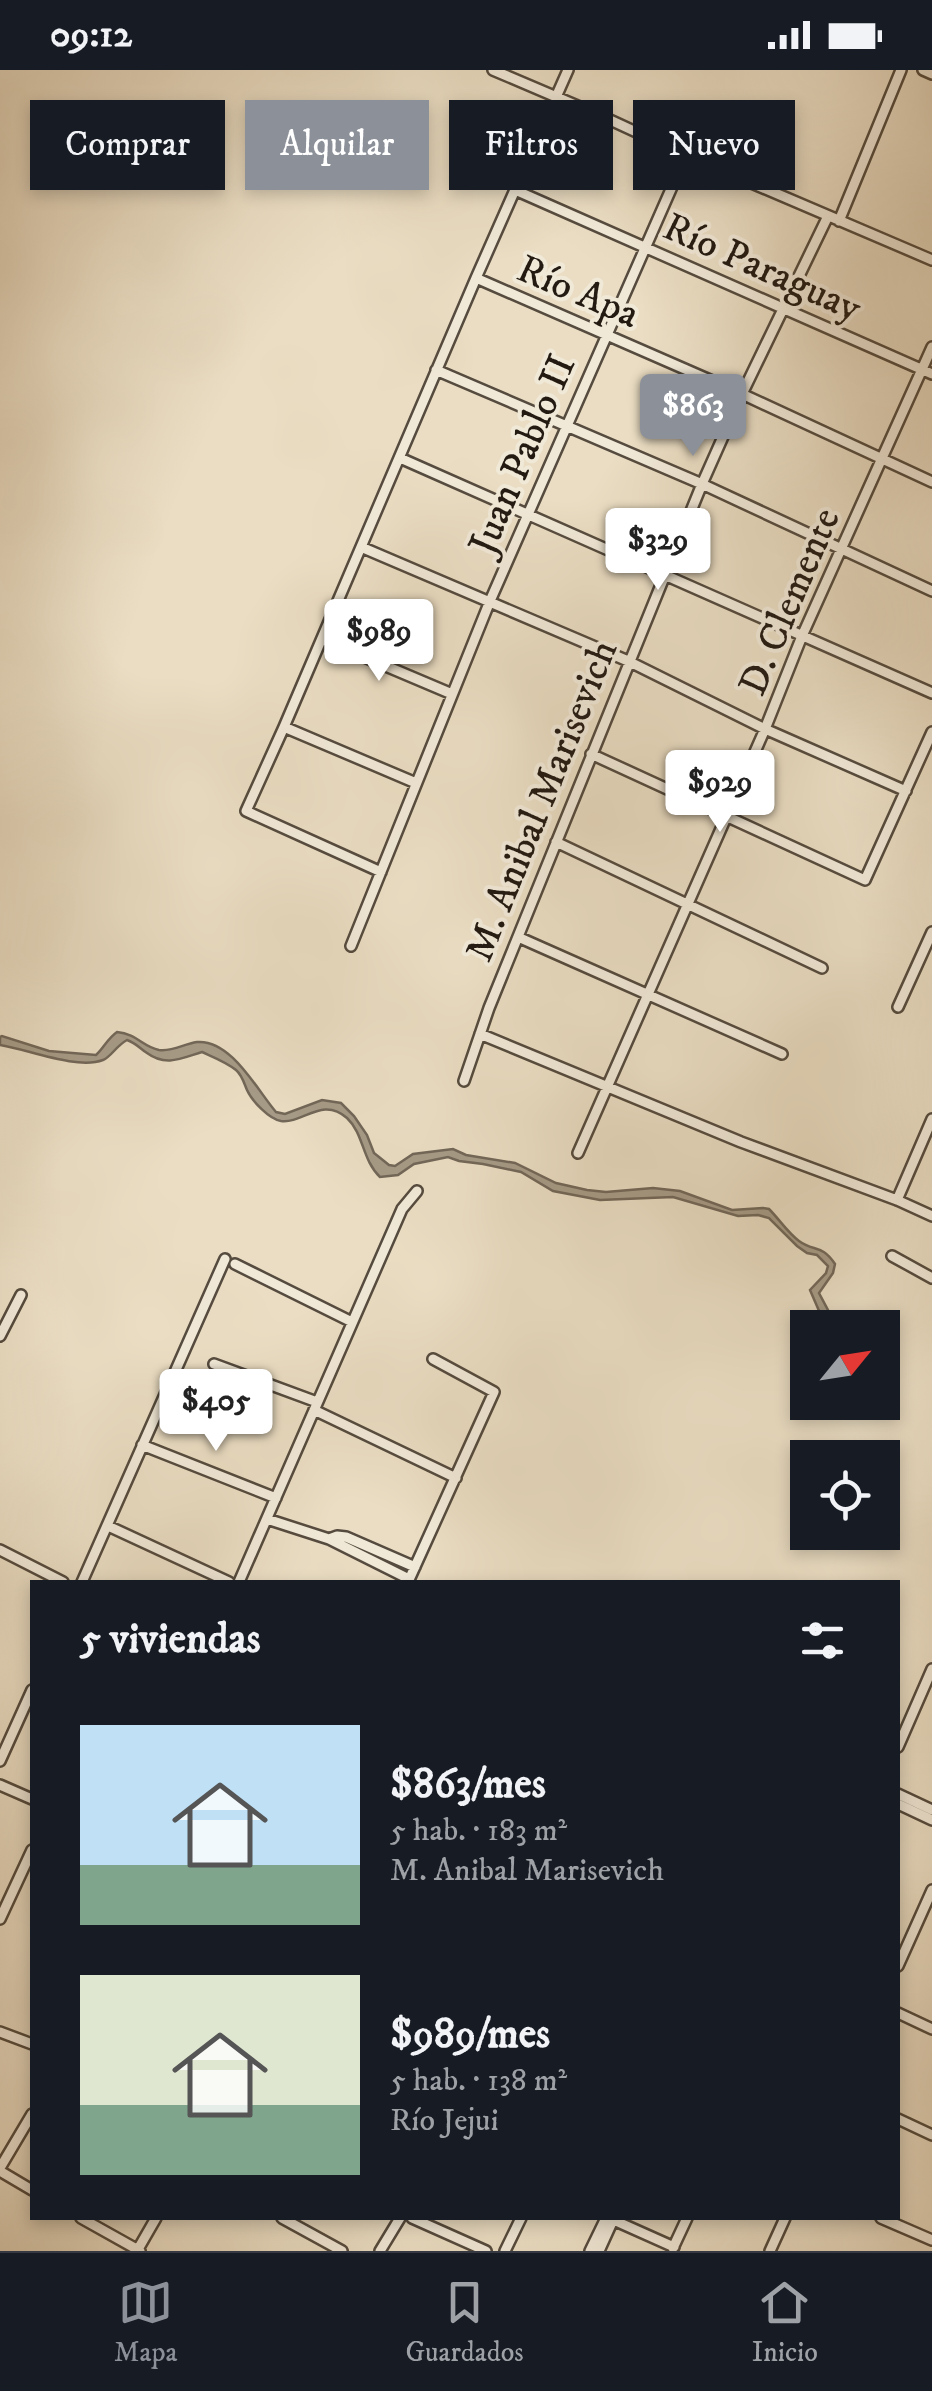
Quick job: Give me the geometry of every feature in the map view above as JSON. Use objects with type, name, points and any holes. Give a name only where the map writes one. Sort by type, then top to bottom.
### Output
[{"type":"street","points":[[492,70],[633,132]]},
{"type":"street","points":[[556,100],[568,70]]},
{"type":"street","points":[[838,220],[901,70]]},
{"type":"street","points":[[923,70],[932,74]]},
{"type":"street","points":[[381,872],[246,811],[514,190]]},
{"type":"street","name":"Río Paraguay","points":[[514,190],[927,371]]},
{"type":"street","name":"Juan Pablo II","points":[[350,946],[490,601],[670,190]]},
{"type":"street","points":[[766,190],[932,259]]},
{"type":"street","name":"M. Anibal Marisevich","points":[[464,1081],[664,574],[742,394],[828,216]]},
{"type":"street","name":"Río Apa","points":[[476,278],[932,482]]},
{"type":"street","name":"D. Clemente","points":[[578,1153],[765,729],[802,636],[927,371],[932,347]]},
{"type":"street","points":[[436,370],[702,484],[932,591]]},
{"type":"street","points":[[400,458],[932,693]]},
{"type":"street","points":[[361,548],[628,661],[765,729],[906,790]]},
{"type":"street","points":[[322,639],[452,694]]},
{"type":"street","points":[[284,727],[416,783]]},
{"type":"street","points":[[591,754],[865,880],[931,736]]},
{"type":"street","points":[[556,842],[822,968]]},
{"type":"street","points":[[518,936],[782,1054]]},
{"type":"street","points":[[898,1007],[931,937]]},
{"type":"street","points":[[480,1034],[932,1216]]},
{"type":"street","points":[[897,1200],[932,1119]]},
{"type":"street","points":[[921,1145],[932,1150]]},
{"type":"street","points":[[240,1580],[402,1209],[418,1191]]},
{"type":"street","points":[[892,1256],[932,1278]]},
{"type":"street","points":[[83,1580],[142,1445],[230,1262],[352,1322]]},
{"type":"street","points":[[0,1336],[20,1295]]},
{"type":"street","points":[[408,1580],[494,1392],[433,1359]]},
{"type":"street","points":[[214,1364],[316,1406],[456,1478]]},
{"type":"street","points":[[142,1445],[276,1498]]},
{"type":"street","points":[[267,1519],[329,1540],[406,1580]]},
{"type":"street","points":[[108,1526],[225,1580]]},
{"type":"street","points":[[329,1540],[346,1537],[415,1567]]},
{"type":"street","points":[[0,1550],[59,1580]]},
{"type":"street","points":[[900,1742],[932,1669]]},
{"type":"street","points":[[1,1756],[30,1703]]},
{"type":"street","points":[[0,1785],[30,1797]]},
{"type":"street","points":[[900,1795],[932,1810]]},
{"type":"street","points":[[900,1805],[932,1820]]},
{"type":"street","points":[[0,1919],[30,1854]]},
{"type":"street","points":[[900,1962],[932,1890]]},
{"type":"street","points":[[921,1916],[932,1921]]},
{"type":"street","points":[[900,2015],[932,2028]]},
{"type":"street","points":[[0,2032],[30,2045]]},
{"type":"street","points":[[30,2118],[0,2170],[30,2189]]},
{"type":"street","points":[[900,2120],[932,2135]]},
{"type":"street","points":[[84,2220],[138,2251],[155,2220]]},
{"type":"street","points":[[286,2220],[342,2251]]},
{"type":"street","points":[[380,2251],[399,2220]]},
{"type":"street","points":[[417,2220],[486,2251]]},
{"type":"street","points":[[436,2228],[442,2220]]},
{"type":"street","points":[[506,2251],[520,2220]]},
{"type":"street","points":[[590,2251],[610,2220]]},
{"type":"street","points":[[599,2251],[610,2220]]},
{"type":"street","points":[[615,2220],[673,2249],[686,2220]]},
{"type":"street","points":[[770,2251],[784,2220]]},
{"type":"street","points":[[886,2220],[932,2240]]},
{"type":"shaded area","points":[[117,1032],[130,1035],[159,1050],[209,1043],[232,1057],[276,1112],[285,1114],[322,1100],[341,1103],[367,1135],[374,1153],[389,1165],[395,1166],[413,1154],[453,1149],[515,1163],[556,1183],[587,1190],[653,1188],[680,1191],[732,1210],[769,1209],[795,1238],[822,1251],[835,1264],[819,1293],[828,1310],[819,1310],[810,1290],[828,1266],[817,1255],[797,1246],[769,1218],[738,1216],[673,1197],[600,1200],[553,1191],[521,1172],[448,1157],[414,1164],[398,1175],[380,1177],[347,1118],[338,1112],[321,1110],[289,1121],[276,1120],[253,1099],[236,1070],[202,1052],[161,1060],[127,1040],[103,1060],[80,1062],[0,1045],[2,1036],[49,1051],[96,1055]]}]
